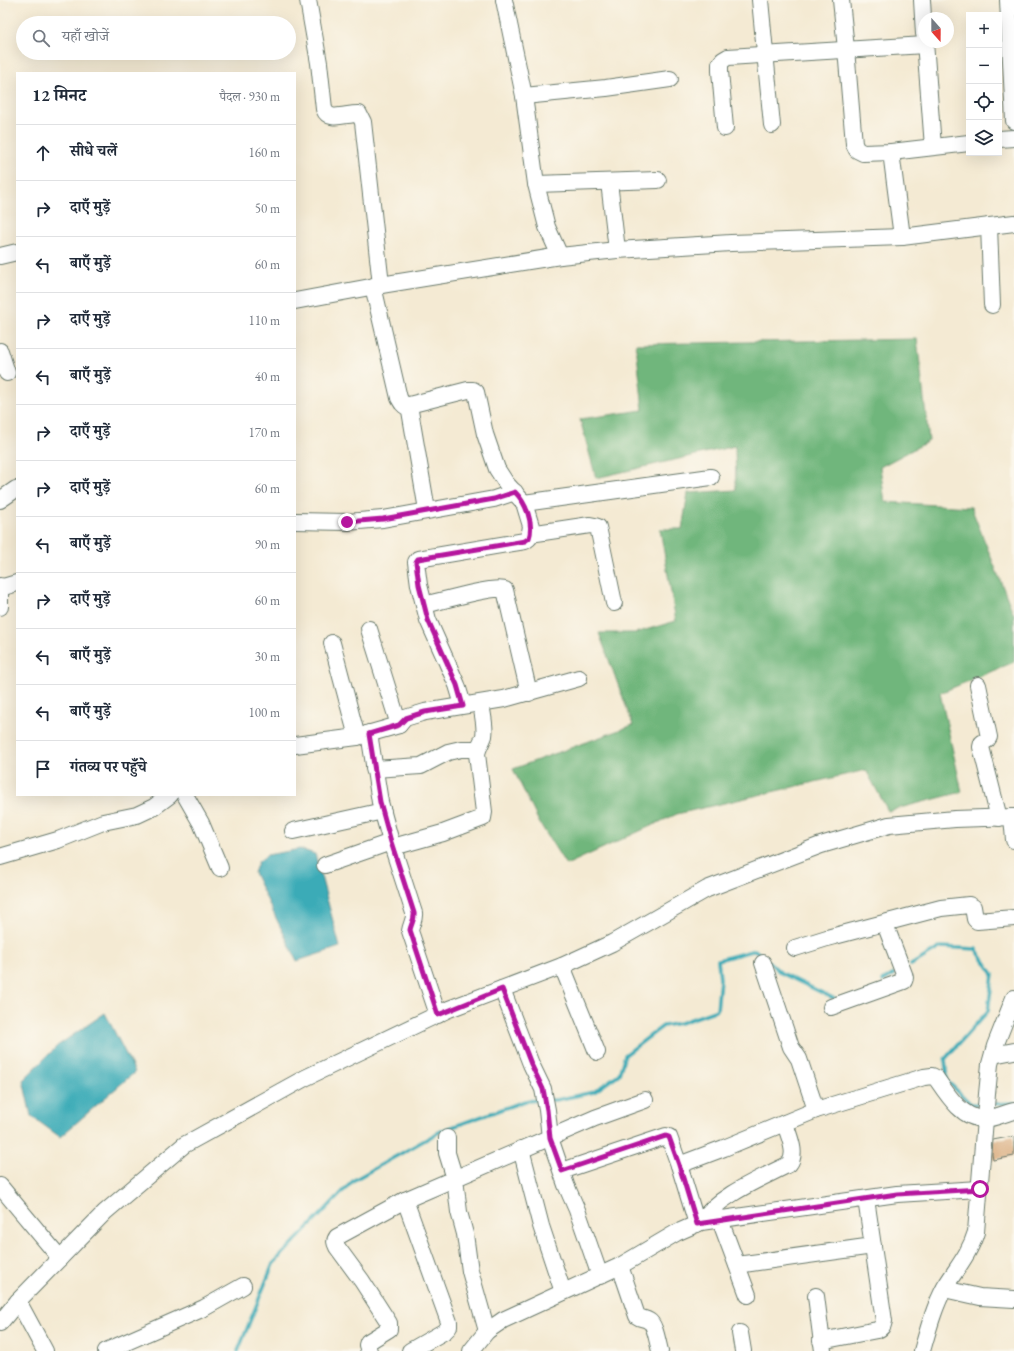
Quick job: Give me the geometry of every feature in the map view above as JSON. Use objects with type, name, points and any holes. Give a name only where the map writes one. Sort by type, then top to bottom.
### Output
[{"type":"street","points":[[308,0],[318,55],[324,110],[329,117],[354,113],[359,114],[363,122],[377,285],[399,398],[405,406],[468,390],[473,390],[476,392],[485,434],[497,469],[520,498],[531,526],[529,538],[525,541],[418,559],[416,562],[424,605],[430,625],[457,685],[463,706]]},
{"type":"street","points":[[504,0],[524,96],[536,184],[547,227],[560,256]]},
{"type":"street","points":[[760,0],[772,125]]},
{"type":"street","points":[[841,0],[854,144],[857,150],[863,153],[891,152],[966,143]]},
{"type":"street","points":[[922,0],[923,12]]},
{"type":"street","points":[[1008,0],[1014,121]]},
{"type":"street","points":[[725,128],[720,64],[728,57],[846,49],[918,41]]},
{"type":"street","points":[[925,48],[933,147]]},
{"type":"street","points":[[524,96],[606,88],[670,79]]},
{"type":"street","points":[[1002,139],[1014,138]]},
{"type":"street","points":[[891,152],[902,237]]},
{"type":"street","points":[[536,184],[658,180]]},
{"type":"street","points":[[609,182],[618,250]]},
{"type":"street","points":[[296,301],[377,285],[560,256],[618,250],[731,243],[902,237],[1014,223]]},
{"type":"street","points":[[989,226],[992,305]]},
{"type":"street","points":[[0,256],[16,252]]},
{"type":"street","points":[[0,350],[8,373]]},
{"type":"street","points":[[409,405],[427,510]]},
{"type":"street","points":[[296,521],[347,522],[383,519],[494,499],[520,498],[711,477]]},
{"type":"street","points":[[0,500],[16,489]]},
{"type":"street","points":[[530,534],[590,525],[598,528],[614,603]]},
{"type":"street","points":[[0,607],[0,587],[16,584]]},
{"type":"street","points":[[424,605],[468,594],[499,589],[505,590],[518,653],[529,692]]},
{"type":"street","points":[[370,629],[399,725]]},
{"type":"street","points":[[332,643],[374,769],[392,845],[415,917],[410,925],[410,930],[438,1015]]},
{"type":"street","points":[[296,745],[363,735],[399,725],[406,718],[425,712],[481,703],[529,692],[579,678]]},
{"type":"street","points":[[978,685],[989,737],[981,747],[1008,817],[1014,840]]},
{"type":"street","points":[[325,865],[392,845],[442,833],[483,818],[484,812],[479,780],[478,749],[484,735],[481,703]]},
{"type":"street","points":[[374,769],[421,766],[448,752],[461,749],[478,749]]},
{"type":"street","points":[[0,857],[58,840],[103,822],[137,815],[154,807],[169,796]]},
{"type":"street","points":[[186,796],[201,823],[220,868]]},
{"type":"street","points":[[293,831],[383,811]]},
{"type":"street","points":[[0,1323],[18,1301],[105,1212],[184,1145],[305,1078],[438,1015],[562,966],[612,943],[707,889],[821,845],[889,825],[955,819],[1008,817]]},
{"type":"street","points":[[795,948],[941,908],[969,905],[973,907],[975,919],[977,921],[1014,918]]},
{"type":"street","points":[[831,1007],[904,981],[904,974],[885,924]]},
{"type":"street","points":[[763,963],[791,1047],[799,1059],[816,1110]]},
{"type":"street","points":[[562,966],[597,1052]]},
{"type":"street","points":[[502,989],[531,1064],[543,1089],[550,1138],[600,1276]]},
{"type":"street","points":[[922,1351],[934,1310],[944,1289],[972,1245],[976,1232],[990,1064],[1014,998]]},
{"type":"street","points":[[993,1055],[1014,1051]]},
{"type":"street","points":[[679,1165],[816,1110],[924,1077],[932,1076],[936,1078],[955,1103],[965,1112],[977,1118],[1014,1110]]},
{"type":"street","points":[[369,1351],[367,1345],[368,1342],[389,1329],[389,1323],[362,1281],[337,1247],[335,1239],[337,1237],[405,1200],[595,1118],[645,1100]]},
{"type":"street","points":[[699,1223],[705,1215],[738,1191],[789,1164],[792,1160],[793,1154],[785,1123]]},
{"type":"street","points":[[562,1171],[666,1136],[669,1137],[699,1223]]},
{"type":"street","points":[[448,1138],[447,1153],[455,1179],[459,1212],[465,1234],[470,1271],[487,1331]]},
{"type":"street","points":[[521,1149],[541,1226],[563,1292]]},
{"type":"street","points":[[0,1186],[60,1258]]},
{"type":"street","points":[[471,1351],[487,1331],[503,1320],[600,1276],[676,1233],[699,1223],[897,1194],[980,1189]]},
{"type":"street","points":[[816,1296],[822,1346],[881,1329],[884,1326],[866,1199]]},
{"type":"street","points":[[405,1200],[449,1322],[449,1327],[445,1331],[410,1351]]},
{"type":"street","points":[[720,1220],[748,1295]]},
{"type":"street","points":[[737,1265],[873,1246]]},
{"type":"street","points":[[620,1266],[637,1316],[650,1321],[653,1325],[660,1351]]},
{"type":"street","points":[[106,1351],[198,1311],[243,1286]]},
{"type":"street","points":[[944,1289],[980,1297],[1014,1299]]},
{"type":"street","points":[[18,1301],[45,1351]]},
{"type":"street","points":[[740,1333],[743,1351]]},
{"type":"green space","points":[[917,339],[929,441],[880,467],[885,502],[971,507],[1014,615],[1014,662],[940,693],[962,792],[888,811],[866,770],[677,814],[566,865],[539,822],[513,769],[633,725],[599,633],[635,633],[676,621],[660,529],[682,529],[688,493],[736,490],[735,446],[596,478],[580,419],[643,410],[636,344]]},
{"type":"water","points":[[300,849],[315,854],[340,947],[297,961],[254,873],[258,862],[267,855]]},
{"type":"water","points":[[105,1013],[135,1072],[60,1137],[31,1116],[23,1080],[57,1046]]},
{"type":"building","points":[[1014,1136],[1014,1156],[993,1160],[993,1140]]},
{"type":"waterway","points":[[911,965],[941,947],[976,949],[993,974],[988,1011],[945,1059],[947,1081],[971,1104],[983,1104]]},
{"type":"waterway","points":[[549,1100],[556,1100],[594,1092],[619,1074],[625,1055],[663,1026],[680,1023],[717,1010],[720,979],[718,960],[755,950],[764,958]]},
{"type":"waterway","points":[[769,962],[781,973],[836,999]]},
{"type":"waterway","points":[[883,981],[894,974]]},
{"type":"waterway","points":[[238,1351],[273,1264],[354,1180],[441,1131],[525,1101],[541,1100]]},
{"type":"waterway","points":[[991,1104],[1014,1103]]},
{"type":"route","points":[[347,522],[383,519],[494,499],[515,492],[524,503],[531,526],[529,538],[525,541],[418,559],[416,562],[419,585],[428,620],[457,685],[463,706],[425,712],[406,718],[399,725],[369,734],[380,802],[415,917],[410,925],[410,930],[438,1015],[449,1009],[502,989],[531,1064],[543,1089],[550,1138],[562,1171],[666,1136],[669,1137],[672,1142],[697,1224],[701,1222],[897,1194],[980,1189]]}]
